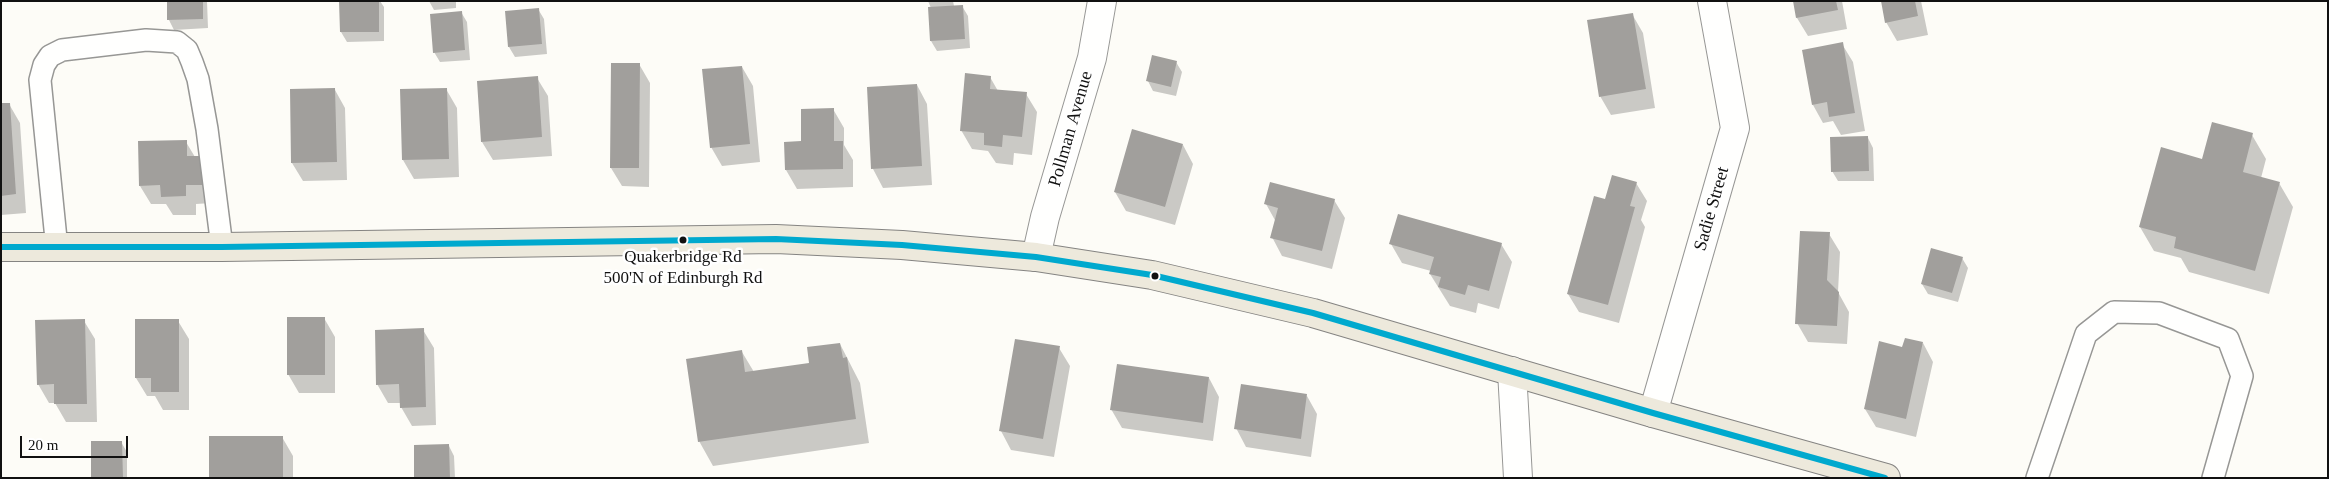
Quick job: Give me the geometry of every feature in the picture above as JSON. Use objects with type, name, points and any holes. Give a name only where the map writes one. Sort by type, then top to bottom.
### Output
[{"type":"main road","points":[[1,247],[57,249],[776,239],[902,245],[1036,257],[1152,275],[1313,313],[1653,413],[1886,478]]},
{"type":"street","name":"Pollman Avenue","points":[[1036,257],[1045,217],[1092,58],[1102,1]]},
{"type":"street","name":"Sadie Street","points":[[1653,413],[1735,128],[1712,1]]},
{"type":"street","points":[[1512,371],[1518,478]]},
{"type":"lane","points":[[57,249],[40,80],[44,64],[50,56],[62,50],[146,40],[177,42],[186,50],[192,62],[198,79],[207,129],[222,247]]},
{"type":"lane","points":[[2036,478],[2086,334],[2114,312],[2159,313],[2228,339],[2242,376],[2213,478]]},
{"type":"building","points":[[167,1],[203,1],[203,19],[167,20]]},
{"type":"building","points":[[339,1],[379,1],[379,32],[340,32]]},
{"type":"building","points":[[1793,1],[1836,1],[1838,10],[1796,18]]},
{"type":"building","points":[[1881,1],[1915,1],[1918,16],[1885,23]]},
{"type":"building","points":[[963,5],[965,39],[930,41],[928,7]]},
{"type":"building","points":[[539,8],[542,44],[508,47],[505,11]]},
{"type":"building","points":[[462,11],[465,50],[433,53],[430,14]]},
{"type":"building","points":[[1633,13],[1646,89],[1599,97],[1587,20]]},
{"type":"building","points":[[1843,42],[1855,113],[1829,117],[1827,102],[1812,105],[1802,50]]},
{"type":"building","points":[[1152,55],[1177,61],[1171,87],[1146,81]]},
{"type":"building","points":[[611,63],[640,63],[639,168],[610,168]]},
{"type":"building","points":[[742,66],[750,144],[710,148],[702,69]]},
{"type":"building","points":[[965,73],[991,76],[990,89],[1027,92],[1022,137],[1003,135],[1002,147],[984,145],[984,133],[960,131]]},
{"type":"building","points":[[538,76],[542,137],[481,142],[477,81]]},
{"type":"building","points":[[917,84],[922,166],[871,169],[867,87]]},
{"type":"building","points":[[335,88],[337,162],[291,163],[290,89]]},
{"type":"building","points":[[447,88],[449,159],[402,160],[400,89]]},
{"type":"building","points":[[1,103],[10,103],[16,194],[1,196]]},
{"type":"building","points":[[834,108],[834,141],[843,141],[843,169],[785,170],[784,142],[801,141],[801,109]]},
{"type":"building","points":[[2212,122],[2253,133],[2243,172],[2280,182],[2255,271],[2174,248],[2176,237],[2139,227],[2161,147],[2202,159]]},
{"type":"building","points":[[1132,129],[1183,144],[1165,207],[1114,192]]},
{"type":"building","points":[[1868,136],[1869,171],[1831,172],[1830,137]]},
{"type":"building","points":[[187,140],[187,156],[202,156],[202,185],[186,185],[186,196],[161,197],[160,185],[139,186],[138,141]]},
{"type":"building","points":[[1612,175],[1637,182],[1630,206],[1635,207],[1608,305],[1567,294],[1594,196],[1605,199]]},
{"type":"building","points":[[1270,182],[1335,199],[1322,251],[1270,238],[1278,208],[1264,204]]},
{"type":"building","points":[[1398,214],[1502,243],[1489,291],[1468,285],[1465,295],[1438,287],[1441,277],[1429,274],[1434,257],[1389,244]]},
{"type":"building","points":[[1800,231],[1830,232],[1827,280],[1839,292],[1837,326],[1795,324]]},
{"type":"building","points":[[1931,248],[1963,257],[1952,293],[1921,284]]},
{"type":"building","points":[[287,317],[325,317],[325,375],[287,375]]},
{"type":"building","points":[[85,319],[87,404],[54,404],[54,384],[37,385],[35,320]]},
{"type":"building","points":[[135,319],[179,319],[179,392],[151,392],[151,378],[135,378]]},
{"type":"building","points":[[424,328],[426,407],[400,408],[399,384],[376,385],[375,330]]},
{"type":"building","points":[[1905,338],[1923,342],[1906,419],[1864,409],[1879,341],[1902,347]]},
{"type":"building","points":[[1015,339],[1060,346],[1043,439],[999,431]]},
{"type":"building","points":[[840,343],[843,358],[847,357],[856,419],[698,442],[686,359],[742,350],[745,372],[809,363],[807,347]]},
{"type":"building","points":[[1117,364],[1209,377],[1203,423],[1110,410]]},
{"type":"building","points":[[1241,384],[1307,394],[1301,439],[1234,429]]},
{"type":"building","points":[[209,436],[283,436],[283,478],[209,478]]},
{"type":"building","points":[[91,441],[122,441],[123,478],[91,478]]},
{"type":"building","points":[[449,444],[450,478],[414,478],[414,445]]},
{"type":"transit line","points":[[1,247],[222,247],[776,239],[902,245],[1036,257],[1152,275],[1313,313],[1653,413],[1885,478]]},
{"type":"place","name":"Quakerbridge Rd 500'N of Edinburgh Rd","points":[[683,240]]}]
